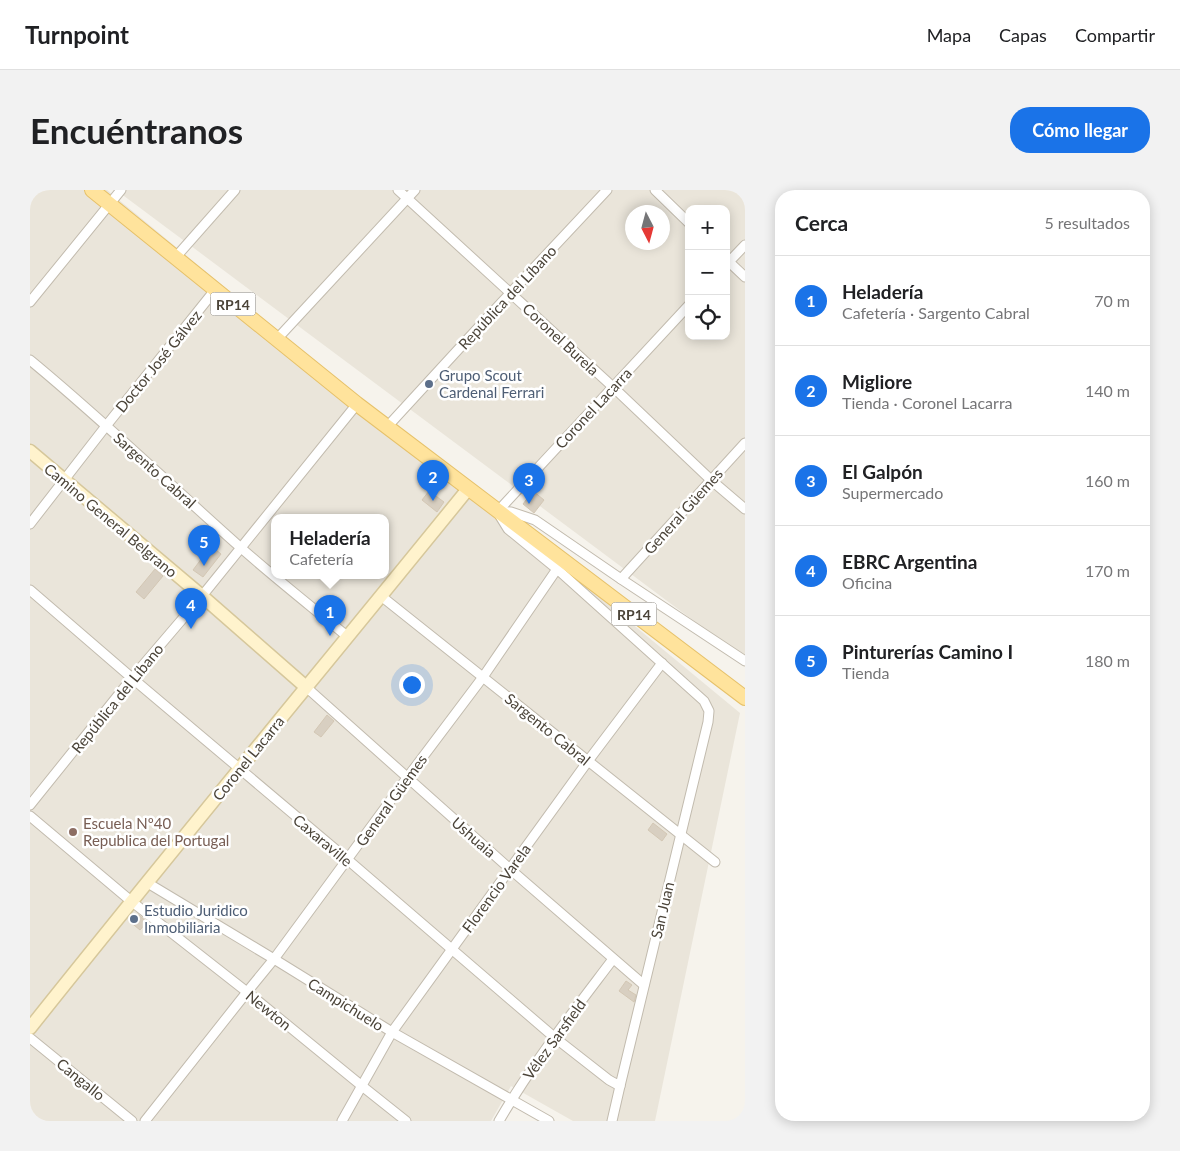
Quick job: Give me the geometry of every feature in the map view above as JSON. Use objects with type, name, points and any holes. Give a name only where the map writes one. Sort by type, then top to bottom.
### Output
[{"type":"main road","name":"RP14","points":[[92,190],[357,404],[745,698]]},
{"type":"street","points":[[30,302],[121,190]]},
{"type":"street","points":[[176,258],[235,190]]},
{"type":"street","name":"Coronel Burela","points":[[398,190],[745,509]]},
{"type":"street","points":[[277,340],[415,190]]},
{"type":"street","name":"República del Líbano","points":[[388,428],[488,317],[607,190]]},
{"type":"street","points":[[654,190],[685,219]]},
{"type":"street","points":[[730,259],[745,245]]},
{"type":"street","points":[[730,264],[745,276]]},
{"type":"street","name":"Doctor José Gálvez","points":[[30,524],[215,290]]},
{"type":"street","name":"Coronel Lacarra","points":[[498,511],[685,309]]},
{"type":"street","name":"Sargento Cabral","points":[[30,360],[271,572]]},
{"type":"street","name":"República del Líbano","points":[[30,806],[132,678],[202,596],[357,404]]},
{"type":"street","name":"General Güemes","points":[[621,580],[745,443]]},
{"type":"street","name":"Camino General Belgrano","points":[[30,451],[202,596],[306,687]]},
{"type":"street","name":"Coronel Lacarra","points":[[30,1028],[146,882],[468,489]]},
{"type":"street","points":[[498,511],[508,529],[557,569],[662,662]]},
{"type":"street","points":[[498,511],[511,512],[535,520],[621,580],[745,661]]},
{"type":"street","name":"General Güemes","points":[[145,1121],[274,959],[348,860],[406,778],[483,677],[557,569]]},
{"type":"street","name":"Sargento Cabral","points":[[279,579],[348,637]]},
{"type":"street","name":"Caxaraville","points":[[30,590],[554,1037],[609,1080],[620,1086]]},
{"type":"street","name":"Sargento Cabral","points":[[381,596],[714,862]]},
{"type":"street","name":"San Juan","points":[[612,1121],[708,722],[709,711],[704,700],[662,662]]},
{"type":"street","name":"Florencio Varela","points":[[342,1121],[392,1032],[662,662]]},
{"type":"street","name":"Ushuaia","points":[[306,687],[406,778],[644,984]]},
{"type":"street","points":[[30,816],[131,901]]},
{"type":"street","name":"Campichuelo","points":[[146,882],[392,1032],[549,1121]]},
{"type":"street","name":"Newton","points":[[131,901],[406,1121]]},
{"type":"street","name":"Vélez Sarsfield","points":[[499,1121],[554,1037],[613,959]]},
{"type":"street","name":"Cangallo","points":[[30,1038],[132,1121]]},
{"type":"shaded area","points":[[30,190],[107,190],[740,713],[655,1121],[573,1121],[511,1086],[491,1121],[30,1121]]},
{"type":"shaded area","points":[[116,190],[745,190],[745,659]]},
{"type":"building","points":[[429,491],[444,502],[437,512],[422,500]]},
{"type":"building","points":[[533,491],[544,500],[534,513],[523,504]]},
{"type":"building","points":[[211,546],[221,554],[203,577],[193,570]]},
{"type":"building","points":[[155,569],[163,576],[144,599],[136,592]]},
{"type":"building","points":[[327,715],[334,721],[321,737],[314,732]]},
{"type":"building","points":[[653,823],[667,834],[662,841],[648,830]]},
{"type":"building","points":[[139,915],[147,922],[140,930],[129,921],[134,916]]},
{"type":"building","points":[[626,981],[632,985],[628,990],[636,995],[634,1002],[619,991]]},
{"type":"place","name":"Grupo Scout Cardenal Ferrari","points":[[429,384]]},
{"type":"place","name":"Migliore","points":[[433,501]]},
{"type":"place","name":"El Galpón","points":[[529,504]]},
{"type":"place","name":"Pinturerías Camino I","points":[[204,566]]},
{"type":"place","name":"EBRC Argentina","points":[[191,629]]},
{"type":"place","name":"Heladería","points":[[330,636]]},
{"type":"place","name":"Escuela Nº40 Republica del Portugal","points":[[73,832]]},
{"type":"place","name":"Estudio Juridico Inmobiliaria","points":[[134,919]]}]
